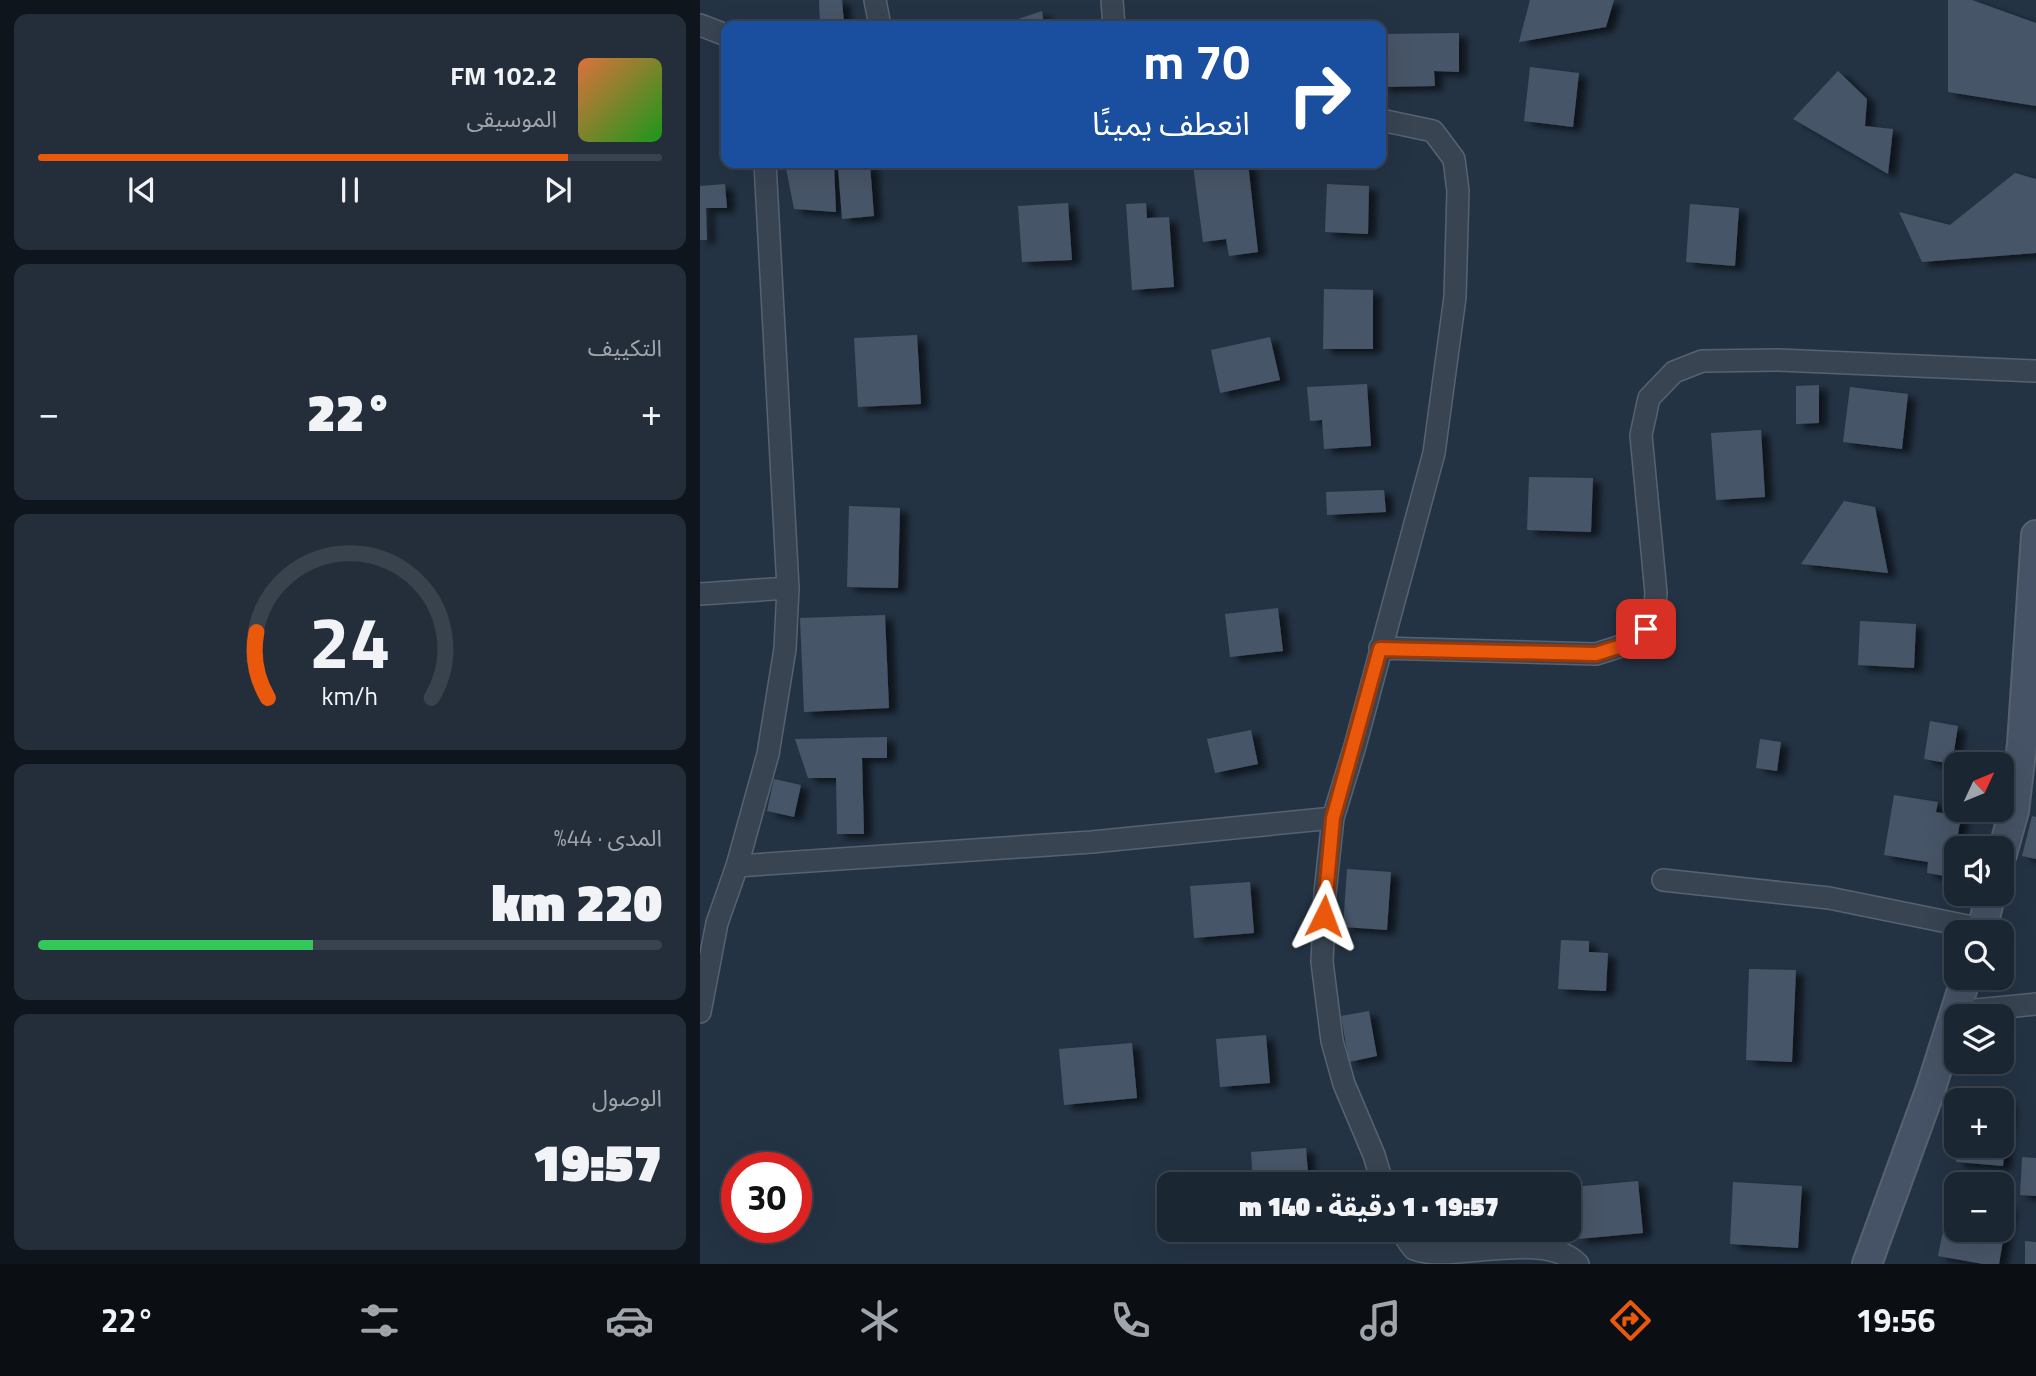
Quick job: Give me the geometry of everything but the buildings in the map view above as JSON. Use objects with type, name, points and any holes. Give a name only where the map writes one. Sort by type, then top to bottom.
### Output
[{"type":"street","points":[[875,0],[879,21]]},
{"type":"street","points":[[1112,0],[1114,21]]},
{"type":"street","points":[[700,25],[721,33]]},
{"type":"street","points":[[1379,1172],[1345,1084],[1332,1041],[1322,962],[1325,892],[1333,818],[1434,453],[1455,297],[1458,191],[1454,159],[1433,131],[1386,121]]},
{"type":"street","points":[[700,1013],[717,923],[737,866],[768,754],[785,649],[788,588],[765,168]]},
{"type":"street","points":[[1380,649],[1596,654],[1637,641],[1654,618],[1656,593],[1641,435],[1649,398],[1674,372],[1702,361],[1778,360],[2036,371]]},
{"type":"street","points":[[2007,836],[2014,811],[2022,744],[2036,535]]},
{"type":"street","points":[[700,594],[788,588]]},
{"type":"street","points":[[737,866],[1092,842],[1333,818]]},
{"type":"street","points":[[1663,880],[1829,898],[1944,923]]},
{"type":"street","points":[[2014,1006],[2036,1004]]},
{"type":"street","points":[[1867,1264],[1944,1047]]},
{"type":"street","points":[[1409,1242],[1414,1250],[1440,1261],[1555,1251],[1578,1264]]},
{"type":"route","points":[[1324,916],[1333,818],[1380,649],[1596,654],[1637,641],[1646,629]]}]
